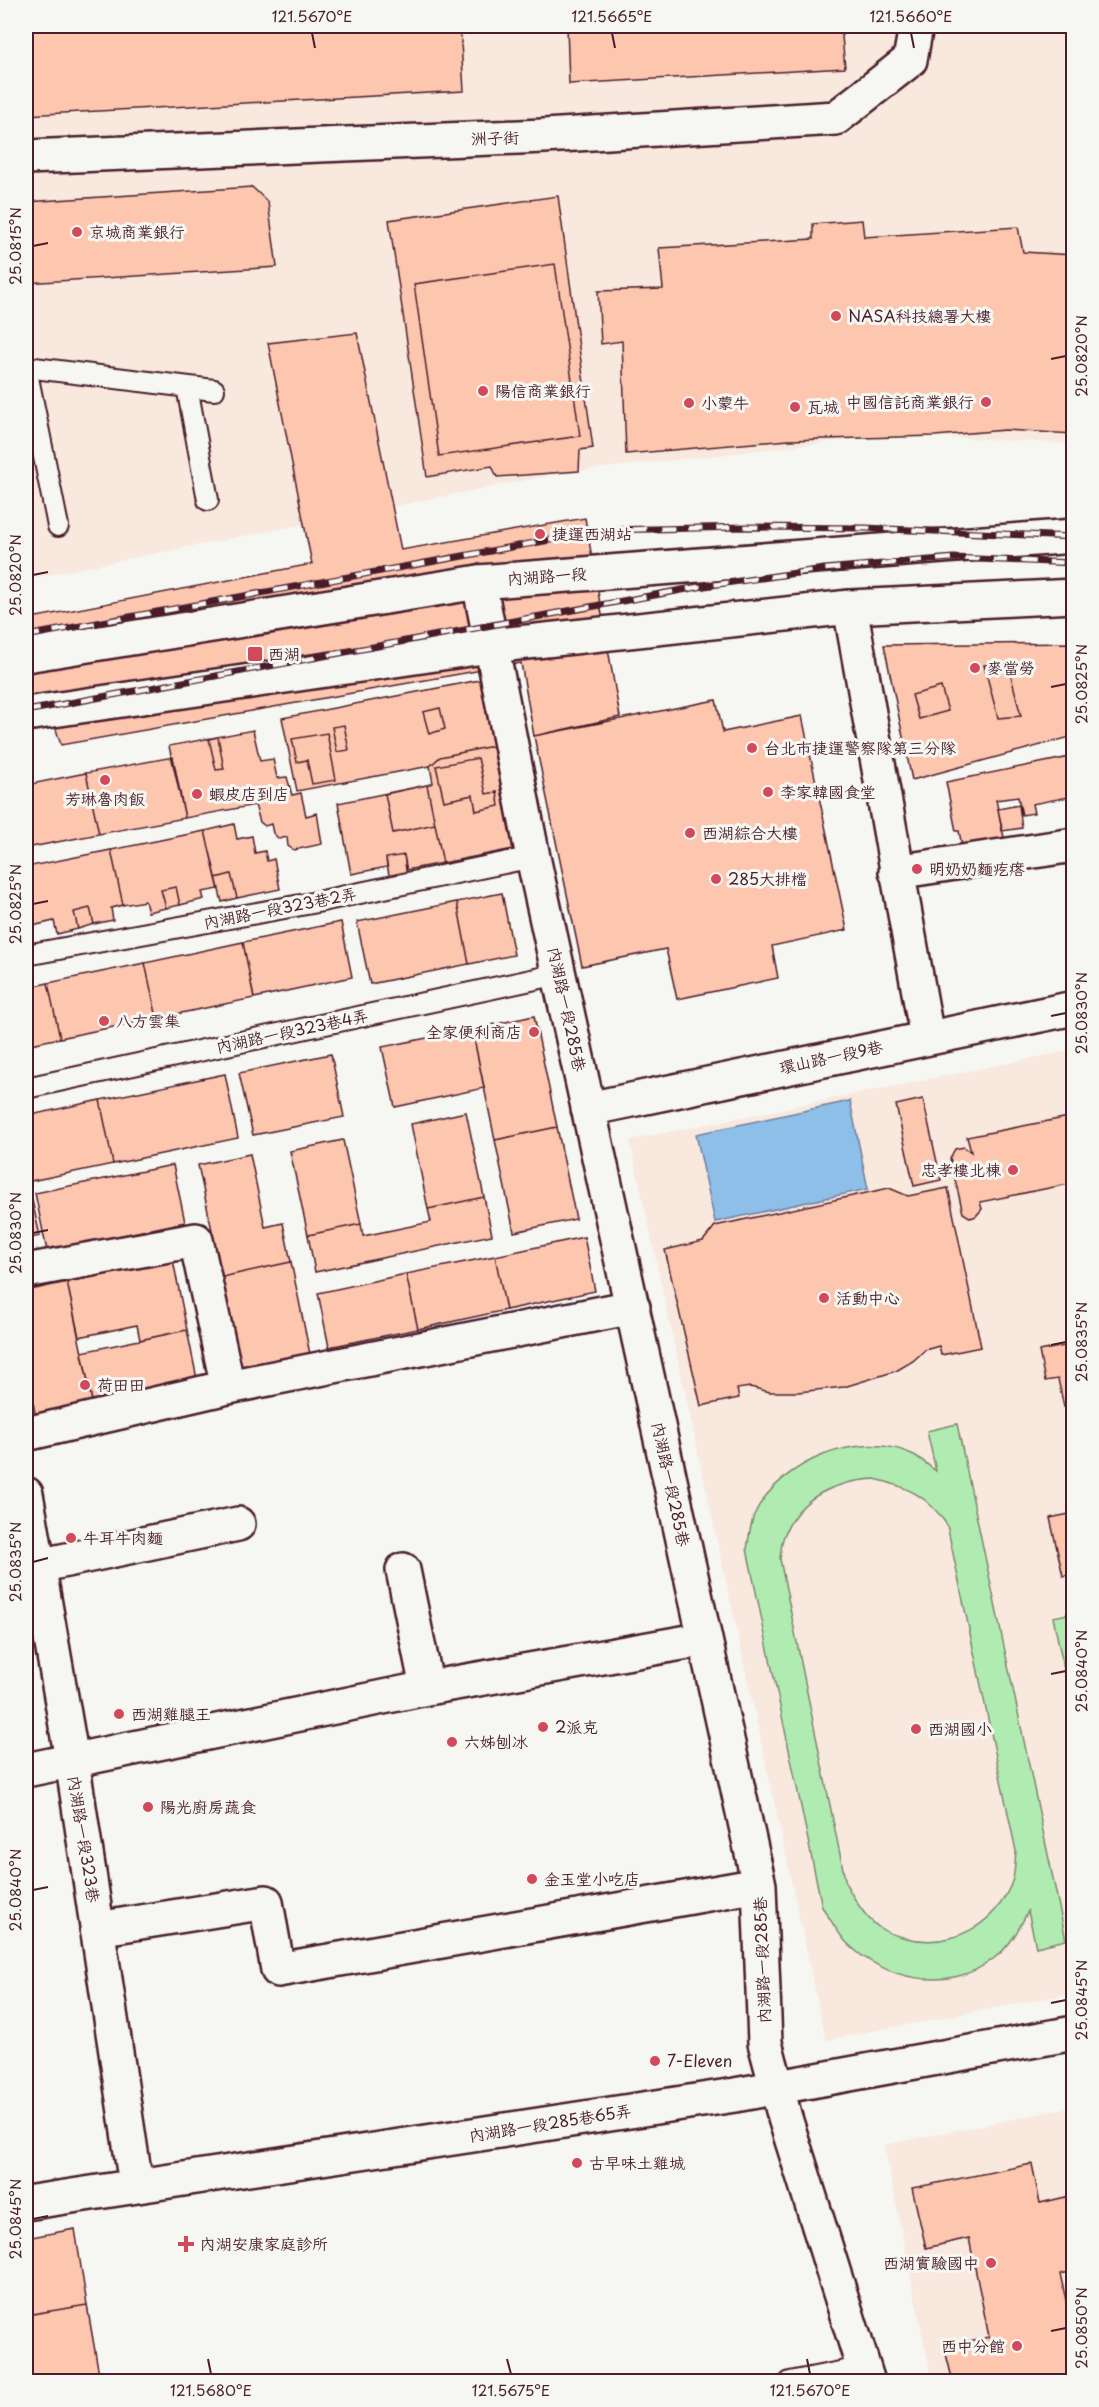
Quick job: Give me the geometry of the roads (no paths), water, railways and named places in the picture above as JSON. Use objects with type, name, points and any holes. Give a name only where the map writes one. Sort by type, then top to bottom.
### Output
[{"type":"street","name":"洲子街","points":[[26,158],[532,137],[836,118],[910,60],[916,26]]},
{"type":"street","name":"內湖路一段","points":[[26,655],[479,582],[1074,536]]},
{"type":"street","name":"內湖路一段285巷","points":[[479,582],[533,857],[759,1885],[765,2043],[866,2374]]},
{"type":"street","points":[[26,714],[490,646],[850,607],[1074,596]]},
{"type":"street","points":[[850,607],[927,1037]]},
{"type":"street","points":[[896,872],[1074,845]]},
{"type":"street","name":"環山路一段9巷","points":[[588,1109],[1074,1008]]},
{"type":"street","points":[[26,1270],[196,1240],[228,1387]]},
{"type":"street","points":[[26,1434],[228,1387],[633,1307]]},
{"type":"street","name":"內湖路一段323巷","points":[[26,1494],[72,1760],[136,2185]]},
{"type":"street","points":[[38,1566],[238,1524]]},
{"type":"street","points":[[403,1570],[427,1688]]},
{"type":"street","points":[[26,1770],[427,1688],[705,1639]]},
{"type":"street","points":[[97,1929],[266,1902],[278,1970],[759,1885]]},
{"type":"street","name":"內湖路一段285巷65弄","points":[[26,2203],[777,2087],[1074,2033]]},
{"type":"lane","points":[[58,526],[26,368],[214,390]]},
{"type":"lane","points":[[187,387],[208,500]]},
{"type":"lane","name":"內湖路一段323巷2弄","points":[[26,956],[312,903],[533,857]]},
{"type":"lane","name":"內湖路一段323巷4弄","points":[[26,1088],[559,974]]},
{"type":"lane","points":[[790,2382],[866,2374]]},
{"type":"water","points":[[850,1101],[868,1189],[715,1222],[696,1134]]},
{"type":"railway","points":[[26,636],[605,530],[746,527],[865,528],[1074,537]]},
{"type":"railway","points":[[26,711],[698,587],[824,569],[953,558],[1074,563]]},
{"type":"place","name":"京城商業銀行","points":[[77,232]]},
{"type":"place","name":"NASA科技總署大樓","points":[[836,316]]},
{"type":"place","name":"陽信商業銀行","points":[[483,391]]},
{"type":"place","name":"中國信託商業銀行","points":[[986,402]]},
{"type":"place","name":"小蒙牛","points":[[689,403]]},
{"type":"place","name":"瓦城","points":[[795,407]]},
{"type":"place","name":"捷運西湖站","points":[[540,534]]},
{"type":"place","name":"西湖","points":[[255,654]]},
{"type":"place","name":"麥當勞","points":[[975,668]]},
{"type":"place","name":"台北市捷運警察隊第三分隊","points":[[752,748]]},
{"type":"place","name":"芳琳魯肉飯","points":[[105,780]]},
{"type":"place","name":"李家韓國食堂","points":[[768,792]]},
{"type":"place","name":"蝦皮店到店","points":[[197,794]]},
{"type":"place","name":"西湖綜合大樓","points":[[690,833]]},
{"type":"place","name":"明奶奶麵疙瘩","points":[[917,869]]},
{"type":"place","name":"285大排檔","points":[[716,879]]},
{"type":"place","name":"八方雲集","points":[[104,1021]]},
{"type":"place","name":"全家便利商店","points":[[534,1032]]},
{"type":"place","name":"忠孝樓北棟","points":[[1013,1170]]},
{"type":"place","name":"活動中心","points":[[824,1298]]},
{"type":"place","name":"荷田田","points":[[85,1385]]},
{"type":"place","name":"牛耳牛肉麵","points":[[71,1538]]},
{"type":"place","name":"西湖雞腿王","points":[[119,1714]]},
{"type":"place","name":"2派克","points":[[543,1727]]},
{"type":"place","name":"西湖國小","points":[[916,1729]]},
{"type":"place","name":"六姊刨冰","points":[[452,1742]]},
{"type":"place","name":"陽光廚房蔬食","points":[[148,1807]]},
{"type":"place","name":"金玉堂小吃店","points":[[532,1879]]},
{"type":"place","name":"7-Eleven","points":[[655,2061]]},
{"type":"place","name":"古早味土雞城","points":[[577,2163]]},
{"type":"place","name":"內湖安康家庭診所","points":[[186,2244]]},
{"type":"place","name":"西湖實驗國中","points":[[991,2263]]},
{"type":"place","name":"西中分館","points":[[1017,2346]]}]
